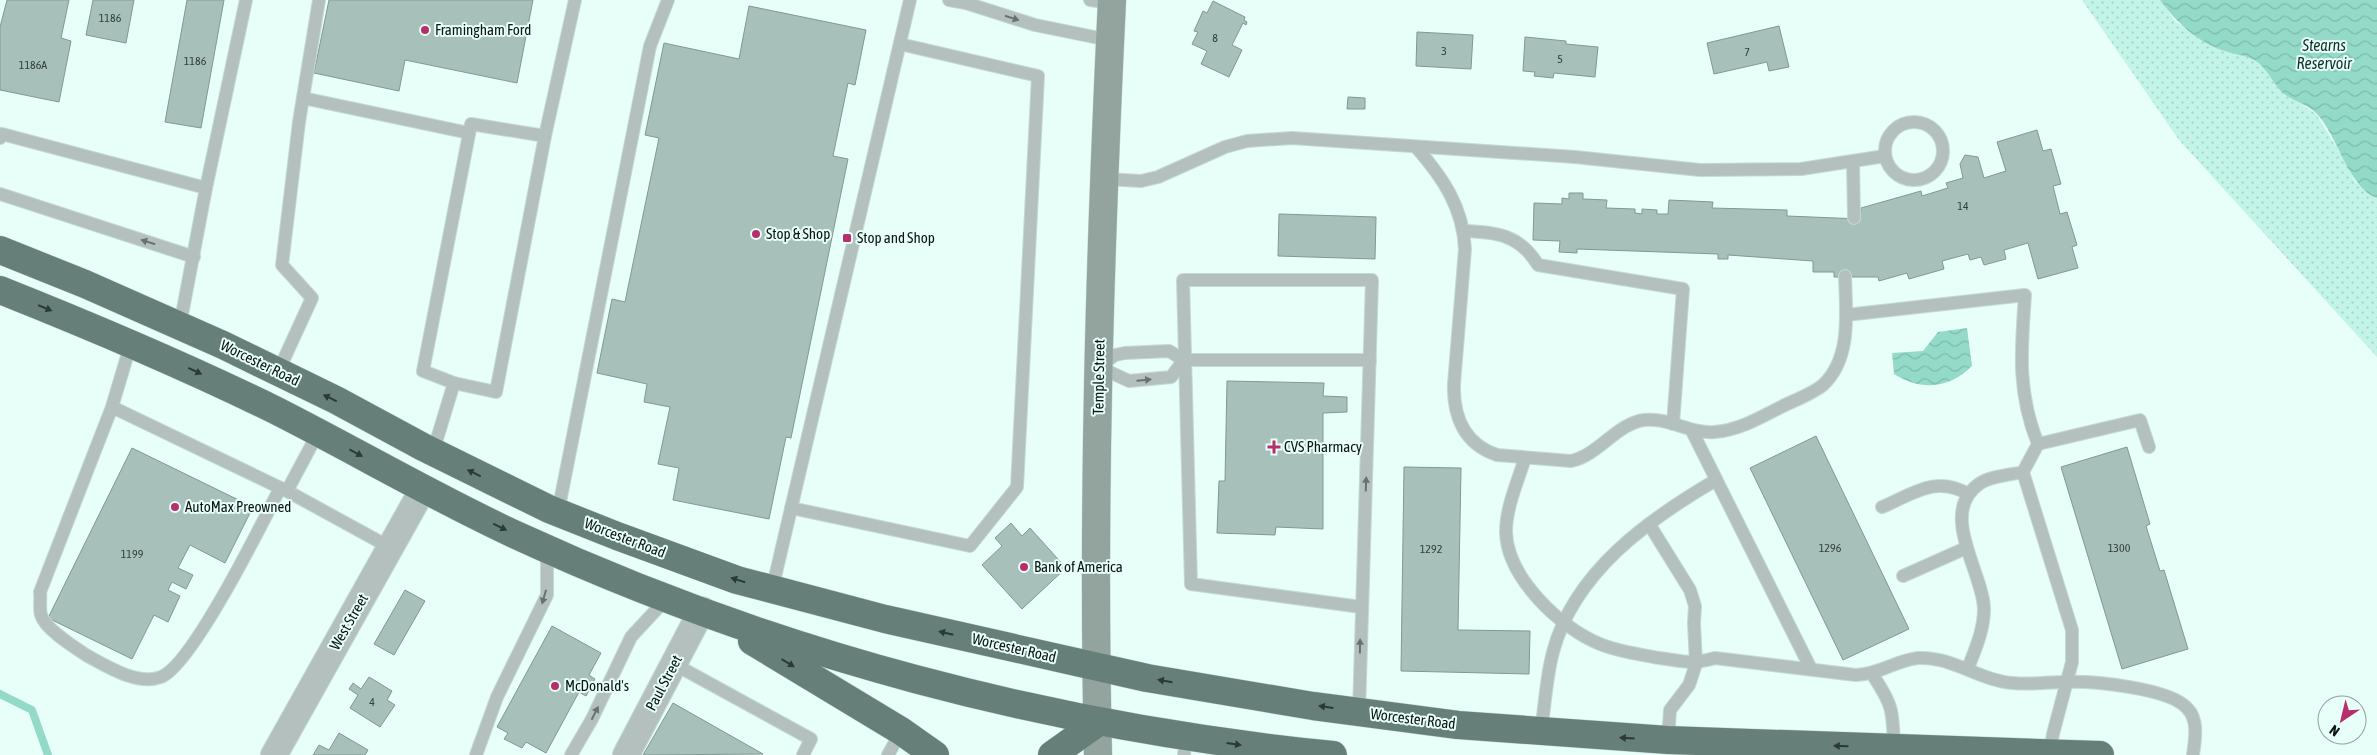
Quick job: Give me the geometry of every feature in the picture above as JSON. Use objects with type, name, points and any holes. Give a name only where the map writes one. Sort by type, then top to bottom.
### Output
[{"type":"highway","name":"Worcester Road","points":[[0,250],[180,325],[278,372],[433,452],[558,512],[669,556],[772,590],[1096,667],[1228,692],[1359,712],[1541,732],[1668,740],[2100,755]]},
{"type":"highway","points":[[0,290],[131,343],[194,371],[318,433],[423,489],[547,549],[702,610],[862,664],[996,700],[1097,723],[1185,746],[1319,754]]},
{"type":"highway","points":[[702,610],[901,731],[935,755]]},
{"type":"highway","points":[[1052,755],[1097,723]]},
{"type":"highway","points":[[901,731],[950,755]]},
{"type":"street","name":"Temple Street","points":[[1098,755],[1095,575],[1109,40],[1105,1]]},
{"type":"street","name":"West Street","points":[[274,755],[423,489]]},
{"type":"street","name":"Paul Street","points":[[626,755],[702,610]]},
{"type":"lane","points":[[180,325],[206,188],[246,0]]},
{"type":"lane","points":[[278,372],[312,298],[282,265],[303,98],[319,0]]},
{"type":"lane","points":[[545,136],[471,124],[423,370],[454,382],[496,392],[545,136],[575,0]]},
{"type":"lane","points":[[558,512],[650,46],[668,0]]},
{"type":"lane","points":[[772,590],[910,0]]},
{"type":"lane","points":[[949,0],[969,2],[1035,25],[1109,40]]},
{"type":"lane","points":[[791,508],[970,546],[1018,487],[1038,76],[900,44]]},
{"type":"lane","points":[[303,98],[469,133]]},
{"type":"lane","points":[[1912,121],[1931,126],[1942,143],[1941,161],[1929,175],[1921,179],[1902,178],[1888,165],[1885,156],[1888,137],[1894,129],[1912,121]]},
{"type":"lane","points":[[0,138],[2,134],[206,188]]},
{"type":"lane","points":[[1105,179],[1126,181],[1150,179],[1225,146],[1268,138],[1575,157],[1700,170],[1801,169],[1885,156]]},
{"type":"lane","points":[[1416,147],[1450,192],[1460,215],[1464,231],[1465,249],[1454,384],[1456,415],[1468,436],[1486,451],[1525,458],[1571,461],[1590,455],[1629,426],[1643,420],[1673,424],[1692,431],[1714,432],[1733,429],[1750,423],[1821,386],[1834,372],[1840,357],[1846,315],[1845,276]]},
{"type":"lane","points":[[1854,161],[1854,218]]},
{"type":"lane","points":[[0,194],[194,257]]},
{"type":"lane","points":[[1464,231],[1503,235],[1521,244],[1538,265],[1684,289],[1673,424]]},
{"type":"lane","points":[[1359,712],[1372,280],[1183,280],[1190,584],[1361,608]]},
{"type":"lane","points":[[1846,315],[2025,295],[2020,365],[2028,418],[2038,444]]},
{"type":"lane","points":[[131,343],[112,407],[40,592],[41,615],[46,624],[71,646],[103,664],[139,679],[160,677],[178,665],[240,566],[318,433]]},
{"type":"lane","points":[[1184,360],[1171,378],[1129,381],[1099,366],[1115,355],[1169,351],[1184,360],[1370,360]]},
{"type":"lane","points":[[433,452],[454,382]]},
{"type":"lane","points":[[112,407],[284,490],[391,548]]},
{"type":"lane","points":[[2050,753],[2058,710],[2072,662],[2072,630],[2023,472],[2038,444],[2140,420],[2149,447]]},
{"type":"lane","points":[[1692,431],[1811,669]]},
{"type":"lane","points":[[1525,458],[1509,511],[1506,532],[1511,553],[1520,574],[1532,593],[1580,634],[1617,650],[1696,664],[1715,658],[1856,675],[1872,674],[1916,658],[1932,658],[2012,683],[2067,682],[2158,692],[2176,698],[2188,708],[2194,720],[2196,733],[2193,755]]},
{"type":"lane","points":[[1968,668],[1982,630],[1984,609],[1980,586],[1966,548],[1962,509],[1968,494],[1980,483],[2023,472]]},
{"type":"lane","points":[[1541,732],[1553,652],[1576,600],[1609,558],[1670,508],[1716,480]]},
{"type":"lane","points":[[1882,507],[1932,486],[1944,484],[1956,487],[1968,494]]},
{"type":"lane","points":[[1649,524],[1690,590],[1695,606],[1696,664],[1689,685],[1670,710],[1668,740]]},
{"type":"lane","points":[[1903,576],[1966,548]]},
{"type":"lane","points":[[476,755],[497,698],[547,596],[547,549]]},
{"type":"lane","points":[[571,755],[592,719],[632,637],[668,598]]},
{"type":"lane","points":[[674,664],[811,739],[803,755]]},
{"type":"lane","points":[[1872,674],[1888,698],[1892,712],[1894,748]]},
{"type":"lane","points":[[888,755],[901,731]]},
{"type":"shaded area","points":[[2082,0],[2160,0],[2176,22],[2223,50],[2251,58],[2268,70],[2282,91],[2316,114],[2346,162],[2355,182],[2377,198],[2377,357],[2179,140]]},
{"type":"water","name":"Stearns Reservoir","points":[[2160,0],[2377,0],[2377,198],[2358,184],[2331,134],[2316,113],[2281,91],[2260,64],[2247,57],[2215,47],[2188,31]]},
{"type":"water","points":[[1967,328],[1972,366],[1963,374],[1944,383],[1924,385],[1914,383],[1894,374],[1892,353],[1923,351],[1938,332]]},
{"type":"building","points":[[7,0],[69,0],[61,38],[71,41],[59,102],[0,90],[0,27]]},
{"type":"building","points":[[93,0],[134,0],[126,43],[86,35]]},
{"type":"building","points":[[187,0],[224,0],[201,128],[165,122]]},
{"type":"building","name":"Framingham Ford","points":[[329,0],[533,0],[517,83],[405,60],[399,91],[314,73]]},
{"type":"building","points":[[1213,1],[1245,17],[1244,20],[1247,22],[1246,25],[1243,23],[1232,45],[1242,50],[1229,77],[1201,64],[1207,51],[1192,44],[1198,32],[1194,31],[1203,11],[1207,13]]},
{"type":"building","points":[[749,6],[866,30],[855,85],[848,83],[833,156],[848,159],[791,438],[786,437],[769,519],[673,500],[679,468],[658,464],[670,407],[644,402],[647,384],[597,373],[612,299],[625,302],[659,138],[645,135],[664,43],[739,59]]},
{"type":"building","points":[[1779,26],[1789,67],[1769,71],[1767,62],[1714,74],[1707,43]]},
{"type":"building","points":[[1417,32],[1473,35],[1471,69],[1416,66]]},
{"type":"building","points":[[1525,37],[1566,41],[1566,44],[1598,47],[1595,77],[1554,73],[1553,78],[1534,76],[1535,72],[1523,71]]},
{"type":"building","points":[[1348,97],[1365,98],[1365,109],[1347,109]]},
{"type":"building","points":[[2037,130],[2043,151],[2051,149],[2061,184],[2053,186],[2060,214],[2067,212],[2077,245],[2072,247],[2078,268],[2038,279],[2028,243],[2004,250],[2006,259],[1984,265],[1981,257],[1970,260],[1968,254],[1942,261],[1944,269],[1909,279],[1907,273],[1879,281],[1878,277],[1834,277],[1834,272],[1813,272],[1813,261],[1728,255],[1728,259],[1718,259],[1718,254],[1577,249],[1577,253],[1559,252],[1560,241],[1533,240],[1534,203],[1562,204],[1562,198],[1569,199],[1569,193],[1583,193],[1583,199],[1607,200],[1606,208],[1635,209],[1635,213],[1642,214],[1642,209],[1657,210],[1657,214],[1668,214],[1669,200],[1713,202],[1712,208],[1787,210],[1787,216],[1860,219],[1861,208],[1921,191],[1922,196],[1948,188],[1946,183],[1963,178],[1960,164],[1965,155],[1978,157],[1984,178],[2006,171],[1997,142]]},
{"type":"building","points":[[1279,214],[1376,217],[1375,259],[1278,256]]},
{"type":"building","name":"CVS Pharmacy","points":[[1227,381],[1324,383],[1323,396],[1347,397],[1347,412],[1323,413],[1323,529],[1276,527],[1275,535],[1217,533],[1219,481],[1225,481]]},
{"type":"building","points":[[1816,436],[1909,629],[1843,660],[1750,468]]},
{"type":"building","points":[[2127,447],[2150,524],[2146,526],[2160,571],[2164,570],[2188,649],[2122,669],[2061,467]]},
{"type":"building","points":[[132,448],[253,507],[225,563],[190,545],[178,568],[193,575],[186,589],[172,582],[168,590],[180,596],[168,622],[154,615],[132,659],[48,618]]},
{"type":"building","points":[[1404,467],[1461,468],[1458,630],[1530,631],[1529,674],[1401,671]]},
{"type":"building","name":"Bank of America","points":[[1011,523],[1022,536],[1030,528],[1066,568],[1022,609],[982,565],[1002,546],[995,538]]},
{"type":"building","points":[[405,590],[425,601],[394,655],[374,644]]},
{"type":"building","name":"McDonald's","points":[[552,626],[601,653],[589,675],[595,679],[586,696],[579,692],[546,753],[526,742],[522,748],[504,739],[508,733],[497,727]]},
{"type":"building","points":[[369,677],[392,691],[387,700],[395,705],[380,727],[350,708],[358,695],[349,689],[353,683],[361,689]]},
{"type":"building","points":[[673,703],[763,754],[643,755]]},
{"type":"building","points":[[339,733],[368,750],[365,755],[313,755],[319,745],[329,750]]},
{"type":"waterway","points":[[0,694],[32,710],[48,755]]},
{"type":"place","name":"Framingham Ford","points":[[425,30]]},
{"type":"place","name":"Stop & Shop","points":[[756,234]]},
{"type":"place","name":"Stop and Shop","points":[[847,238]]},
{"type":"place","name":"CVS Pharmacy","points":[[1274,447]]},
{"type":"place","name":"AutoMax Preowned","points":[[175,507]]},
{"type":"place","name":"Bank of America","points":[[1024,567]]},
{"type":"place","name":"McDonald's","points":[[555,686]]}]
